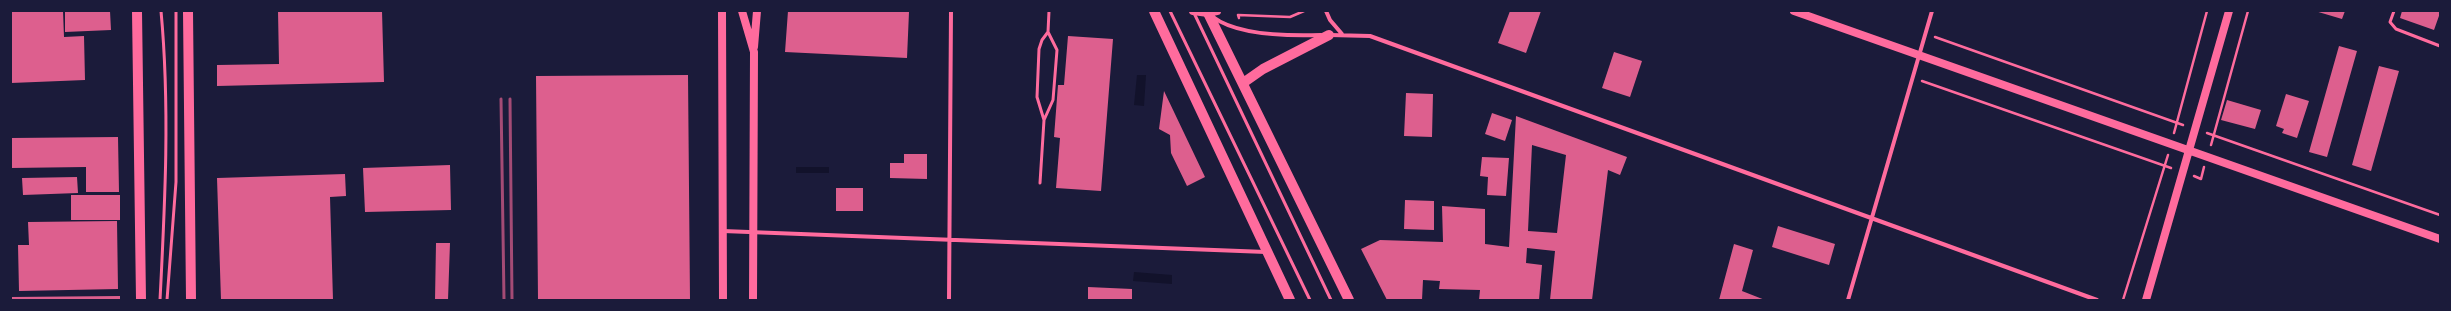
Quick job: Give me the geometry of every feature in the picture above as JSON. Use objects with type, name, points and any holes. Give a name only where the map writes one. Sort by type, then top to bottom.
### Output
[{"type":"main road","points":[[137,11],[140,300]]},
{"type":"main road","points":[[188,11],[191,300]]},
{"type":"main road","points":[[722,11],[723,300]]},
{"type":"main road","points":[[742,11],[754,52]]},
{"type":"main road","points":[[753,300],[754,52],[757,11]]},
{"type":"main road","points":[[1154,11],[1290,300]]},
{"type":"main road","points":[[1193,11],[1211,12],[1243,83],[1348,300]]},
{"type":"main road","points":[[1794,11],[2440,239]]},
{"type":"main road","points":[[2146,300],[2229,11]]},
{"type":"main road","points":[[1243,83],[1262,69],[1329,35]]},
{"type":"street","points":[[948,300],[950,240],[951,11]]},
{"type":"street","points":[[1326,11],[1330,20],[1342,34]]},
{"type":"street","points":[[1848,300],[1932,11]]},
{"type":"street","points":[[1211,12],[1224,23],[1265,33],[1300,36],[1342,34],[1370,36],[2097,300]]},
{"type":"street","points":[[722,231],[1268,252]]},
{"type":"lane","points":[[160,300],[168,129],[161,11]]},
{"type":"lane","points":[[167,300],[176,182],[176,11]]},
{"type":"lane","points":[[1040,183],[1044,120],[1052,100],[1057,50],[1048,32],[1049,11]]},
{"type":"lane","points":[[1170,11],[1310,300]]},
{"type":"lane","points":[[1193,11],[1331,300]]},
{"type":"lane","points":[[2394,11],[2390,22],[2396,29],[2440,46]]},
{"type":"lane","points":[[1044,120],[1037,97],[1039,49],[1042,40],[1048,32]]},
{"type":"path","points":[[1241,22],[1238,15],[1290,17],[1304,11]]},
{"type":"path","points":[[1925,33],[2176,123],[2207,11]]},
{"type":"path","points":[[2248,11],[2214,136],[2440,215]]},
{"type":"path","points":[[1912,78],[2165,166],[2123,300]]},
{"type":"shaded area","points":[[1137,75],[1146,75],[1144,106],[1134,105]]},
{"type":"shaded area","points":[[796,167],[829,167],[829,173],[796,173]]},
{"type":"shaded area","points":[[1134,272],[1172,275],[1172,284],[1133,281]]},
{"type":"building","points":[[11,11],[63,11],[64,37],[84,36],[85,80],[11,83]]},
{"type":"building","points":[[65,11],[110,11],[111,30],[65,32]]},
{"type":"building","points":[[278,11],[382,11],[384,82],[217,86],[217,65],[279,64]]},
{"type":"building","points":[[788,11],[909,12],[907,58],[785,52]]},
{"type":"building","points":[[1510,11],[1541,11],[1526,53],[1498,43]]},
{"type":"building","points":[[2315,11],[2345,11],[2342,19]]},
{"type":"building","points":[[2402,11],[2440,11],[2440,13],[2434,30],[2400,18]]},
{"type":"building","points":[[1068,36],[1113,39],[1101,191],[1056,188],[1060,138],[1054,137],[1058,85],[1064,85]]},
{"type":"building","points":[[2339,46],[2357,51],[2327,157],[2309,152]]},
{"type":"building","points":[[1614,52],[1642,61],[1630,97],[1602,88]]},
{"type":"building","points":[[2379,66],[2399,71],[2371,171],[2352,165]]},
{"type":"building","points":[[688,75],[690,300],[538,300],[536,76]]},
{"type":"building","points":[[1164,91],[1205,177],[1187,186],[1171,153],[1170,135],[1159,129]]},
{"type":"building","points":[[1406,93],[1433,94],[1432,137],[1404,136]]},
{"type":"building","points":[[2286,94],[2309,101],[2297,138],[2282,133],[2284,129],[2276,126]]},
{"type":"building","points":[[2227,100],[2261,110],[2255,129],[2221,120]]},
{"type":"building","points":[[1492,113],[1512,120],[1505,141],[1485,134]]},
{"type":"building","points":[[1516,116],[1627,157],[1620,175],[1608,170],[1592,300],[1550,300],[1555,251],[1527,248],[1526,263],[1542,265],[1539,300],[1479,300],[1480,290],[1439,289],[1440,281],[1423,280],[1422,300],[1387,300],[1361,249],[1380,240],[1443,242],[1442,206],[1485,209],[1485,244],[1509,247]],"holes":[[[1532,145],[1566,155],[1557,233],[1528,231]]]},
{"type":"building","points":[[118,137],[119,192],[86,192],[86,167],[11,168],[11,138]]},
{"type":"building","points":[[904,154],[927,154],[927,179],[890,178],[890,163],[904,163]]},
{"type":"building","points":[[1482,157],[1509,158],[1506,196],[1487,195],[1488,177],[1480,176]]},
{"type":"building","points":[[450,165],[451,210],[365,212],[363,168]]},
{"type":"building","points":[[345,174],[346,196],[330,197],[333,300],[221,300],[217,178]]},
{"type":"building","points":[[77,177],[78,193],[23,195],[22,178]]},
{"type":"building","points":[[836,188],[863,188],[863,211],[836,211]]},
{"type":"building","points":[[71,195],[120,195],[120,220],[71,220]]},
{"type":"building","points":[[1405,200],[1434,201],[1434,230],[1404,229]]},
{"type":"building","points":[[117,221],[118,289],[19,291],[18,245],[29,245],[28,222]]},
{"type":"building","points":[[1778,226],[1835,244],[1829,265],[1772,247]]},
{"type":"building","points":[[436,243],[450,243],[448,300],[435,300]]},
{"type":"building","points":[[1734,244],[1753,250],[1742,291],[1765,300],[1719,300]]},
{"type":"building","points":[[1088,287],[1132,289],[1132,300],[1088,300]]},
{"type":"building","points":[[120,296],[120,300],[11,300],[11,297]]},
{"type":"railway","points":[[501,99],[504,300]]},
{"type":"railway","points":[[510,99],[512,300]]}]
